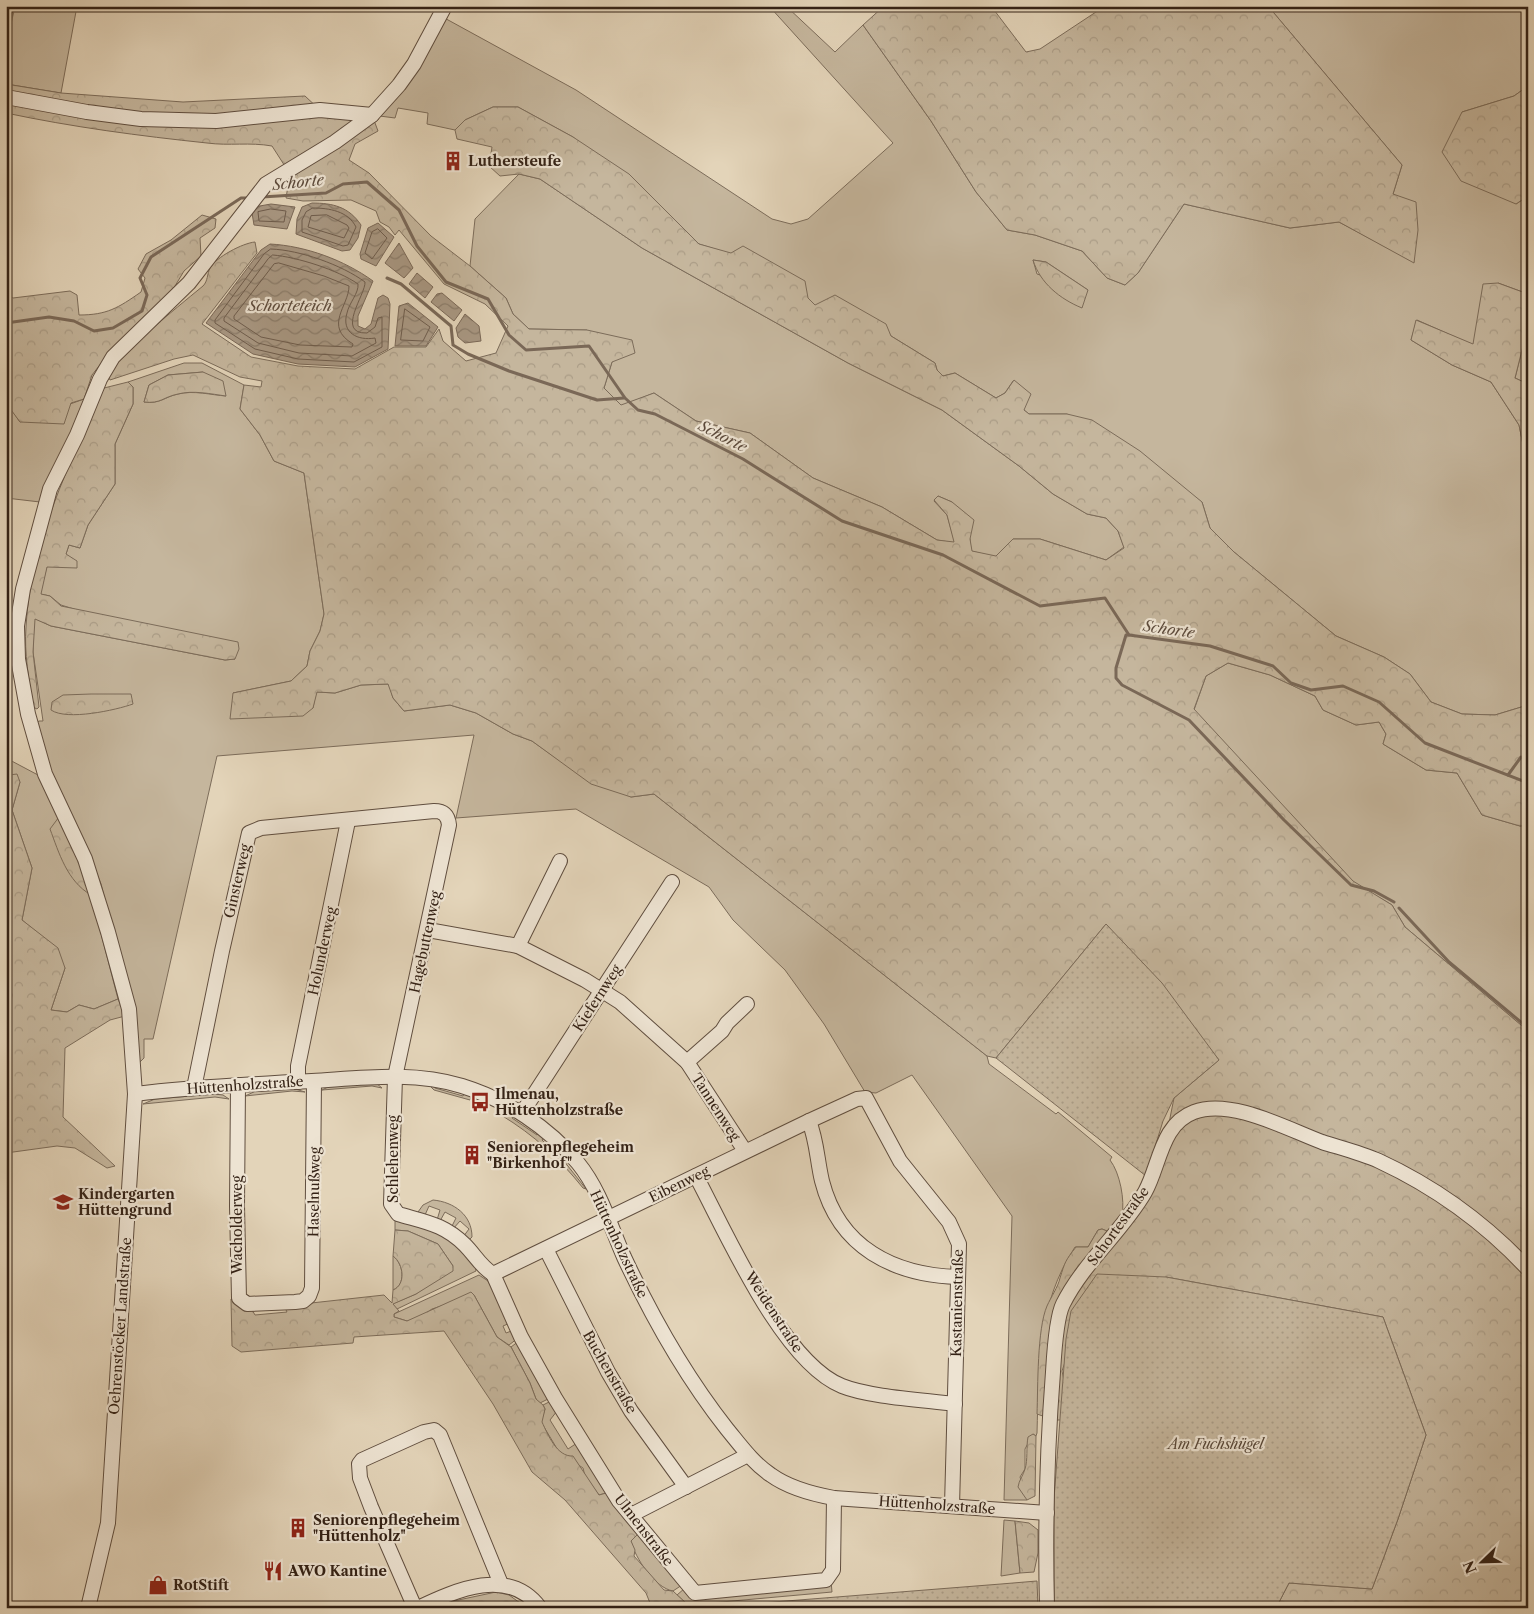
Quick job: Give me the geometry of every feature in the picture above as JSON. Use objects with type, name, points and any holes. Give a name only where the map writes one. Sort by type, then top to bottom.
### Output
[{"type":"street","name":"Oehrenstöcker Landstraße","points":[[88,1608],[108,1524],[135,1094],[129,1009],[92,878],[46,774],[28,714],[18,658],[17,626],[23,589],[50,489],[77,436],[100,379],[113,357],[189,283],[266,184],[335,142],[372,115],[400,85],[414,64],[445,6]]},
{"type":"street","points":[[6,97],[87,112],[141,119],[216,121],[320,110],[372,115]]},
{"type":"street","name":"Ginsterweg","points":[[194,1088],[224,941],[249,833],[261,828],[439,811]]},
{"type":"street","name":"Hagebuttenweg","points":[[395,1077],[449,825],[446,815],[439,811]]},
{"type":"street","name":"Holunderweg","points":[[298,1082],[298,1066],[348,821]]},
{"type":"street","points":[[518,946],[560,861]]},
{"type":"street","name":"Kiefernweg","points":[[522,1113],[672,882]]},
{"type":"street","name":"Tannenweg","points":[[428,930],[518,946],[603,990],[645,1022],[687,1062],[745,1152]]},
{"type":"street","name":"Tannenweg","points":[[687,1062],[722,1031],[727,1022],[747,1004]]},
{"type":"street","name":"Hüttenholzstraße","points":[[135,1094],[238,1085],[395,1077],[424,1078],[463,1086],[502,1102],[522,1113],[559,1143],[578,1164],[597,1194],[642,1293],[669,1343],[718,1416],[748,1455],[773,1477],[790,1486],[834,1498],[1047,1512]]},
{"type":"street","name":"Schlehenweg","points":[[395,1077],[392,1208],[398,1214],[420,1218],[449,1232],[465,1245],[485,1269],[493,1274]]},
{"type":"street","name":"Haselnußweg","points":[[303,1301],[309,1296],[312,1288],[314,1081]]},
{"type":"street","name":"Wacholderweg","points":[[238,1085],[239,1298],[247,1304],[303,1301]]},
{"type":"street","name":"Eibenweg","points":[[493,1274],[809,1121],[857,1099],[866,1098]]},
{"type":"street","name":"Kastanienstraße","points":[[866,1098],[900,1161],[954,1230],[960,1250],[952,1506]]},
{"type":"street","name":"Schortestraße","points":[[1047,1608],[1047,1512],[1051,1400],[1055,1349],[1062,1305],[1103,1247],[1140,1201],[1154,1175],[1165,1140],[1172,1128],[1192,1112],[1219,1108],[1248,1114],[1378,1161],[1473,1217],[1528,1269]]},
{"type":"street","points":[[809,1121],[816,1137],[822,1181],[828,1199],[844,1227],[855,1239],[886,1262],[908,1271],[928,1276],[958,1277]]},
{"type":"street","name":"Weidenstraße","points":[[696,1176],[758,1291],[786,1335],[816,1369],[833,1382],[854,1390],[955,1404]]},
{"type":"street","name":"Buchenstraße","points":[[546,1248],[608,1372],[631,1411],[686,1488]]},
{"type":"street","name":"Ulmenstraße","points":[[493,1274],[522,1336],[555,1398],[630,1515],[695,1594],[826,1580],[833,1570],[834,1498]]},
{"type":"street","points":[[501,1584],[440,1435],[434,1430],[424,1432],[362,1460],[358,1464],[360,1478],[371,1507],[416,1608],[470,1588],[501,1584],[520,1589],[540,1608]]},
{"type":"street","points":[[630,1515],[748,1455]]},
{"type":"green space","points":[[6,6],[77,6],[61,93],[6,84]]},
{"type":"green space","points":[[769,6],[786,6],[835,52],[863,25],[931,121],[976,192],[1007,230],[1035,235],[1082,251],[1107,278],[1125,285],[1138,273],[1184,204],[1290,228],[1339,222],[1414,262],[1393,194],[1402,165],[1268,6],[1528,6],[1528,86],[1514,96],[1462,112],[1516,204],[1528,196],[1528,294],[1498,283],[1473,345],[1417,320],[1411,340],[1452,365],[1491,382],[1519,425],[1528,469],[1528,705],[1495,715],[1462,714],[1431,702],[1410,674],[1384,657],[1336,636],[1234,552],[1210,528],[1202,502],[1067,414],[1029,414],[1024,410],[1013,381],[1005,393],[996,398],[955,373],[943,376],[937,370],[935,363],[891,336],[816,306],[808,298],[731,254],[699,244],[672,218],[573,137],[518,107],[493,107],[465,120],[455,130],[427,124],[428,113],[398,108],[395,118],[372,115],[439,15],[576,90],[772,219],[791,224],[808,219],[893,143]],"holes":[[[1033,260],[1046,262],[1088,290],[1037,274]]]},
{"type":"green space","points":[[884,6],[991,6],[1026,52],[1040,49],[1105,6],[1268,6],[1402,165],[1393,194],[1416,202],[1418,230],[1414,263],[1339,222],[1290,228],[1184,204],[1138,273],[1125,285],[1107,278],[1082,251],[1035,235],[1007,230],[976,192],[931,121],[863,25]]},
{"type":"green space","points":[[6,84],[61,93],[183,102],[305,96],[320,110],[372,115],[378,131],[355,144],[349,160],[369,173],[431,236],[470,266],[506,298],[513,314],[529,329],[587,330],[632,340],[635,353],[612,362],[604,388],[621,405],[654,393],[696,421],[750,433],[813,478],[882,507],[937,540],[954,542],[947,515],[934,500],[938,496],[952,502],[974,520],[970,539],[972,551],[996,556],[1013,539],[1040,539],[1106,560],[1124,548],[1118,531],[1106,518],[1087,514],[1053,494],[1019,466],[942,410],[848,363],[642,248],[540,179],[519,174],[500,176],[489,166],[492,147],[457,139],[455,130],[465,120],[493,107],[518,107],[573,137],[629,174],[699,244],[731,253],[743,246],[805,281],[808,298],[815,305],[835,295],[886,324],[891,336],[935,363],[937,370],[943,376],[955,373],[996,398],[1005,393],[1014,380],[1031,394],[1024,410],[1029,414],[1067,414],[1092,420],[1140,451],[1202,502],[1210,528],[1234,552],[1336,636],[1384,657],[1410,674],[1431,702],[1462,714],[1495,715],[1528,705],[1528,825],[1520,826],[1482,815],[1457,773],[1426,770],[1383,744],[1386,734],[1379,722],[1356,725],[1323,710],[1315,696],[1270,675],[1228,663],[1206,676],[1194,709],[1353,881],[1392,905],[1405,927],[1528,1031],[1528,1608],[1276,1608],[1289,1583],[1372,1589],[1398,1519],[1426,1435],[1383,1317],[1166,1277],[1070,1348],[1062,1371],[1068,1400],[1062,1420],[1054,1420],[1037,1414],[1041,1329],[1047,1306],[1058,1285],[1066,1262],[1076,1247],[1088,1247],[1098,1230],[1102,1229],[1107,1231],[1094,1254],[1097,1259],[1157,1183],[1174,1098],[1219,1060],[1106,924],[996,1058],[987,1056],[654,794],[631,797],[591,784],[532,741],[513,734],[476,713],[450,705],[404,711],[393,698],[388,684],[361,685],[335,693],[317,692],[313,708],[303,716],[230,719],[233,693],[291,681],[307,666],[310,651],[320,631],[324,614],[304,473],[274,461],[260,435],[240,409],[244,385],[261,387],[262,381],[240,377],[193,355],[174,359],[110,380],[107,374],[165,317],[203,286],[210,268],[218,259],[237,248],[255,242],[257,253],[202,324],[251,357],[298,366],[355,369],[394,347],[426,347],[439,329],[443,341],[466,361],[496,353],[508,326],[485,304],[444,284],[399,230],[395,235],[389,227],[380,222],[376,211],[351,200],[303,201],[286,198],[290,174],[272,146],[215,144],[157,137],[81,127],[6,113]]},
{"type":"green space","points":[[1528,86],[1528,196],[1516,204],[1461,181],[1442,152],[1462,112],[1514,96]]},
{"type":"green space","points":[[519,174],[540,179],[642,248],[848,363],[942,410],[1019,466],[1053,494],[1087,514],[1106,518],[1118,531],[1124,547],[1106,560],[1040,539],[1013,539],[996,557],[971,551],[970,539],[952,502],[938,496],[934,501],[947,515],[955,543],[937,540],[882,507],[813,478],[750,433],[696,421],[654,393],[621,406],[604,388],[612,362],[587,330],[529,329],[513,314],[506,298],[470,266],[475,219]]},
{"type":"green space","points":[[202,215],[216,219],[215,228],[200,238],[201,256],[184,271],[175,286],[150,315],[121,339],[106,357],[92,375],[84,399],[71,403],[64,424],[20,422],[6,403],[6,294],[13,298],[70,291],[77,295],[79,315],[97,314],[112,310],[141,292],[145,278],[138,269],[146,254],[171,240]]},
{"type":"green space","points":[[1033,260],[1046,262],[1088,290],[1082,308],[1066,300],[1052,289],[1041,276]]},
{"type":"green space","points":[[1498,283],[1528,294],[1528,326],[1515,378],[1528,384],[1528,469],[1519,425],[1491,382],[1452,365],[1411,340],[1416,320],[1473,344],[1483,284]]},
{"type":"green space","points":[[1528,326],[1528,384],[1515,378]]},
{"type":"green space","points":[[184,363],[202,363],[244,385],[240,409],[260,435],[274,461],[304,473],[324,614],[320,631],[310,651],[307,666],[291,681],[233,693],[313,708],[316,692],[335,693],[361,685],[389,684],[393,698],[404,711],[450,705],[476,713],[513,734],[532,741],[556,758],[631,797],[654,794],[987,1056],[989,1064],[1056,1114],[1058,1112],[1112,1157],[1110,1160],[1117,1172],[1121,1187],[1122,1216],[1107,1231],[1098,1230],[1088,1247],[1075,1247],[1053,1291],[1047,1313],[1038,1383],[1037,1433],[1036,1436],[1033,1434],[1025,1449],[1025,1469],[1020,1477],[1027,1500],[1004,1500],[1012,1216],[912,1075],[876,1093],[865,1092],[824,1024],[785,970],[733,920],[709,887],[576,809],[456,818],[474,735],[217,756],[153,1039],[144,1039],[144,1058],[137,1065],[126,984],[101,884],[51,772],[35,724],[43,721],[33,652],[34,618],[51,626],[225,660],[235,659],[61,605],[50,596],[40,594],[47,566],[66,554],[69,545],[80,548],[88,525],[115,484],[115,444],[133,404],[133,387],[128,382]],"holes":[[[203,372],[226,396],[184,393],[159,401],[144,402],[149,385],[168,375]]]},
{"type":"green space","points":[[203,372],[223,381],[226,396],[190,392],[173,395],[154,402],[144,402],[149,385],[168,375]]},
{"type":"green space","points":[[128,382],[133,387],[133,404],[115,444],[115,484],[88,525],[80,548],[69,545],[66,554],[77,561],[77,568],[47,567],[41,594],[50,596],[61,606],[238,642],[239,649],[235,659],[225,660],[51,626],[35,619],[33,652],[39,707],[37,709],[33,707],[27,667],[26,627],[29,596],[43,534],[65,474],[104,388]]},
{"type":"green space","points":[[84,399],[73,431],[40,502],[6,498],[6,411],[11,409],[20,422]]},
{"type":"green space","points":[[1228,663],[1270,675],[1315,696],[1323,710],[1356,725],[1379,722],[1386,734],[1383,744],[1426,770],[1457,773],[1482,815],[1520,826],[1528,825],[1528,1031],[1405,927],[1392,905],[1353,882],[1194,710],[1206,676]]},
{"type":"green space","points":[[131,694],[133,704],[79,715],[68,715],[51,710],[52,702],[63,695]]},
{"type":"green space","points":[[6,758],[38,775],[44,782],[91,895],[118,999],[94,1009],[79,1005],[67,1012],[51,1010],[65,968],[39,934],[22,920],[32,868],[12,810],[20,782],[6,779]]},
{"type":"green space","points":[[17,774],[20,782],[12,810],[32,868],[22,920],[58,948],[65,968],[51,1010],[67,1012],[79,1005],[94,1009],[118,999],[125,1016],[110,1020],[65,1048],[63,1117],[115,1166],[107,1168],[75,1148],[57,1146],[6,1153],[6,1044],[12,995],[6,962],[6,781],[9,775]]},
{"type":"green space","points":[[59,817],[69,833],[91,895],[76,882],[61,857],[50,829]]},
{"type":"green space","points":[[1106,924],[1162,983],[1219,1060],[1174,1098],[1163,1121],[1146,1176],[996,1058]]},
{"type":"green space","points":[[376,1083],[382,1088],[372,1086],[322,1090],[330,1086]]},
{"type":"green space","points":[[434,1085],[435,1088],[463,1096],[465,1092],[472,1094],[470,1100],[434,1090],[430,1086]]},
{"type":"green space","points":[[292,1088],[305,1092],[292,1091],[245,1096],[256,1091]]},
{"type":"green space","points":[[214,1094],[223,1095],[229,1099],[215,1097],[143,1104],[155,1099]]},
{"type":"green space","points":[[503,1112],[509,1115],[510,1113],[513,1115],[512,1118],[537,1135],[539,1133],[544,1137],[542,1140],[564,1161],[586,1189],[545,1148],[501,1115]]},
{"type":"green space","points":[[433,1200],[455,1207],[465,1216],[469,1222],[472,1237],[468,1241],[463,1237],[469,1229],[460,1221],[453,1229],[451,1228],[456,1218],[445,1212],[440,1221],[437,1220],[440,1210],[429,1206],[425,1215],[418,1212],[423,1205]]},
{"type":"green space","points":[[395,1220],[446,1235],[475,1265],[476,1271],[397,1309],[392,1304],[416,1294],[453,1266],[438,1244],[408,1231],[395,1230]]},
{"type":"green space","points":[[395,1230],[408,1231],[438,1244],[453,1266],[453,1271],[416,1294],[393,1304],[399,1311],[394,1314],[394,1317],[407,1321],[471,1292],[497,1337],[511,1347],[530,1383],[536,1399],[543,1405],[545,1409],[542,1422],[554,1444],[562,1453],[573,1456],[599,1495],[610,1492],[640,1532],[631,1541],[635,1550],[634,1556],[664,1590],[673,1591],[688,1605],[675,1608],[652,1608],[646,1593],[565,1500],[532,1472],[493,1404],[444,1331],[354,1337],[353,1343],[241,1352],[232,1346],[231,1299],[251,1308],[255,1315],[287,1312],[284,1306],[384,1295],[392,1303],[393,1290],[400,1284],[402,1279],[401,1269],[393,1256]]},
{"type":"green space","points":[[393,1256],[401,1269],[402,1279],[400,1284],[393,1290]]},
{"type":"green space","name":"Am Fuchshügel","points":[[1097,1274],[1166,1277],[1383,1317],[1426,1435],[1372,1589],[1289,1583],[1276,1608],[1054,1608],[1054,1499],[1066,1339],[1071,1311]]},
{"type":"green space","points":[[479,1275],[488,1281],[510,1323],[503,1326],[506,1333],[514,1330],[518,1338],[509,1345],[497,1337],[474,1295],[432,1309],[419,1318],[407,1321],[394,1317],[394,1314]]},
{"type":"green space","points":[[519,1341],[550,1398],[540,1403],[536,1399],[530,1383],[511,1347]]},
{"type":"green space","points":[[551,1401],[557,1411],[550,1420],[568,1449],[577,1443],[610,1492],[599,1495],[585,1476],[583,1468],[559,1452],[541,1422],[545,1409],[543,1405]]},
{"type":"green space","points":[[1033,1434],[1036,1436],[1035,1496],[1027,1500],[1018,1487],[1026,1465],[1028,1437]]},
{"type":"green space","points":[[1004,1520],[1015,1521],[1020,1573],[1001,1576]]},
{"type":"green space","points":[[1015,1521],[1029,1523],[1038,1530],[1038,1553],[1034,1572],[1020,1573]]},
{"type":"green space","points":[[640,1532],[682,1585],[673,1591],[666,1589],[641,1564],[631,1541]]},
{"type":"green space","points":[[831,1581],[832,1592],[688,1605],[677,1595],[685,1588]]},
{"type":"green space","points":[[1037,1581],[1038,1608],[698,1608],[1001,1584]]},
{"type":"green space","points":[[496,1592],[509,1595],[527,1608],[440,1608],[449,1602]]},
{"type":"water","points":[[312,203],[340,207],[351,214],[361,225],[358,238],[350,250],[342,251],[296,234],[297,219],[302,207]]},
{"type":"water","points":[[271,204],[295,207],[287,229],[254,225],[252,213],[254,207]]},
{"type":"water","points":[[378,223],[394,237],[376,266],[361,259],[360,254],[368,228]]},
{"type":"water","points":[[399,243],[413,268],[404,278],[385,263]]},
{"type":"water","name":"Schorteteich","points":[[270,244],[284,245],[324,255],[362,273],[373,281],[358,316],[358,326],[365,329],[371,324],[378,298],[383,295],[388,298],[390,304],[388,349],[355,367],[298,364],[253,354],[206,323],[261,250]]},
{"type":"water","points":[[417,273],[433,287],[425,298],[409,284]]},
{"type":"water","points":[[442,293],[462,310],[454,321],[431,302],[437,294]]},
{"type":"water","points":[[408,303],[438,327],[426,346],[395,346],[399,306]]},
{"type":"water","points":[[465,314],[479,326],[481,341],[465,343],[458,337],[456,328]]},
{"type":"waterway","points":[[6,42],[14,6]]},
{"type":"waterway","name":"Schorte","points":[[262,197],[326,193],[343,184],[367,182],[399,210],[417,246],[446,282],[488,299],[509,335],[526,350],[589,346],[625,398],[638,410],[655,414],[743,459],[842,521],[943,555],[1040,606],[1105,598],[1129,635],[1210,646],[1273,666],[1291,683],[1311,690],[1343,686],[1379,702],[1425,743],[1528,783]]},
{"type":"waterway","name":"Schorte","points":[[6,323],[49,317],[74,321],[94,331],[113,328],[142,311],[147,295],[140,278],[151,257],[241,198],[251,198]]},
{"type":"waterway","points":[[387,278],[401,284],[451,326],[453,345],[468,354],[509,371],[597,400],[624,398]]},
{"type":"waterway","points":[[1129,635],[1126,635],[1116,668],[1116,678],[1122,685],[1189,720],[1284,820],[1351,885],[1374,891],[1394,902]]},
{"type":"waterway","points":[[1508,775],[1521,757]]},
{"type":"waterway","points":[[1399,908],[1449,962],[1528,1028]]},
{"type":"place","name":"Luthersteufe","points":[[453,161]]},
{"type":"place","name":"Ilmenau, Hüttenholzstraße","points":[[480,1102]]},
{"type":"place","name":"Seniorenpflegeheim \"Birkenhof\"","points":[[472,1155]]},
{"type":"place","name":"Kindergarten Hüttengrund","points":[[63,1202]]},
{"type":"place","name":"Seniorenpflegeheim \"Hüttenholz\"","points":[[298,1528]]},
{"type":"place","name":"AWO Kantine","points":[[273,1571]]},
{"type":"place","name":"RotStift","points":[[158,1585]]}]
